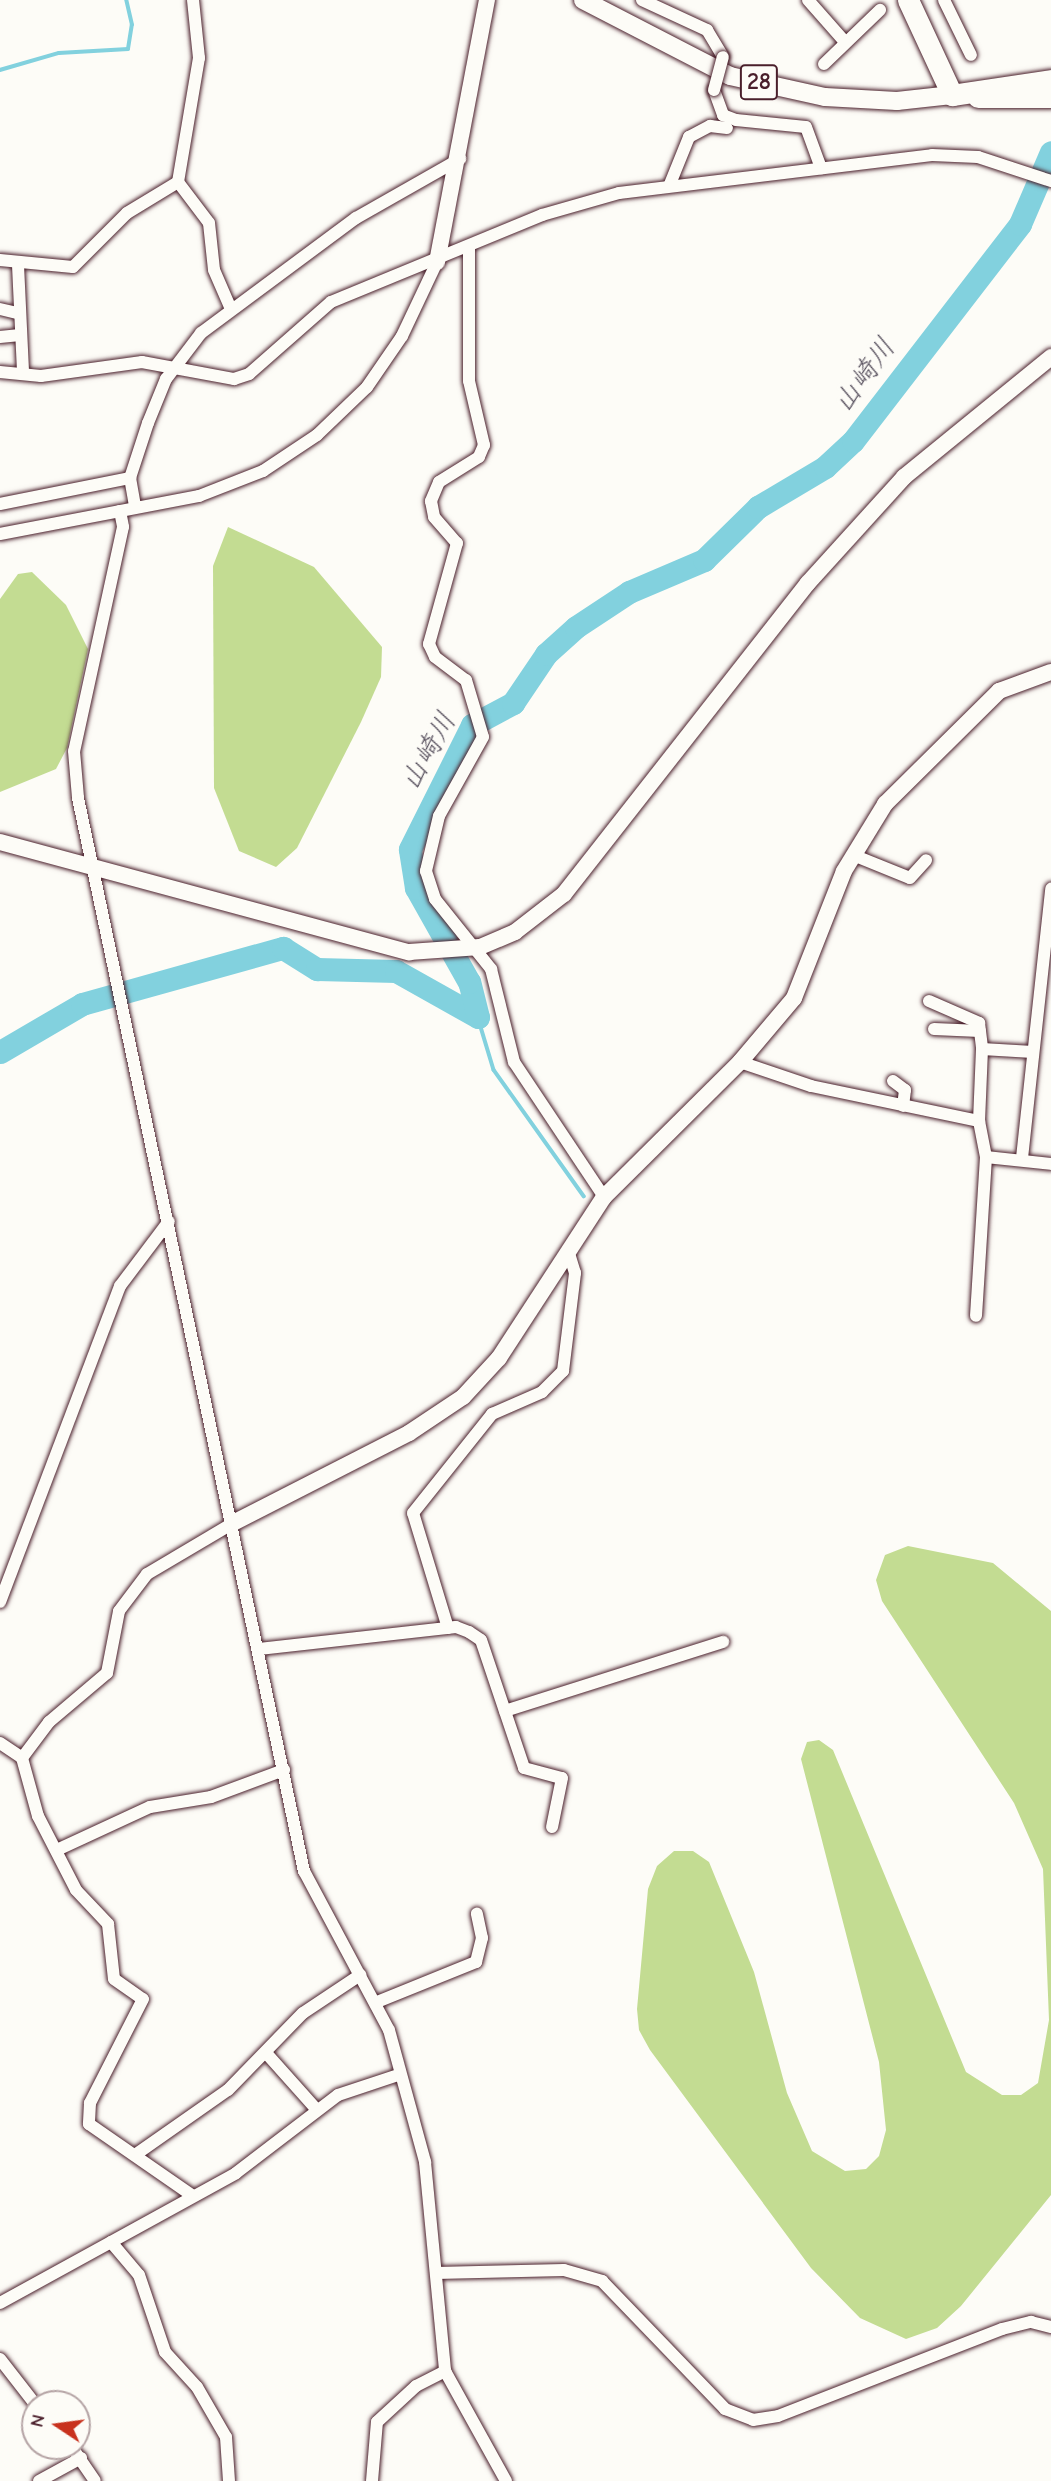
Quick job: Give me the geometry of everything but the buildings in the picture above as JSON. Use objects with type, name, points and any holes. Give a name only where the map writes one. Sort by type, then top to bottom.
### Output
[{"type":"highway","points":[[908,0],[952,95]]},
{"type":"highway","points":[[952,95],[1051,80]]},
{"type":"highway","points":[[952,95],[1051,97]]},
{"type":"main road","name":"28","points":[[583,0],[730,76],[825,97],[897,101],[952,95]]},
{"type":"street","points":[[193,0],[199,58],[178,183],[209,223],[214,270],[230,307]]},
{"type":"street","points":[[0,534],[120,511],[234,483],[317,435],[386,362],[437,262],[460,159],[488,0]]},
{"type":"street","points":[[642,0],[707,30],[723,57],[714,90],[716,105],[730,117],[806,127],[821,168]]},
{"type":"street","points":[[808,0],[845,42]]},
{"type":"street","points":[[944,0],[971,55]]},
{"type":"street","points":[[824,64],[880,10]]},
{"type":"street","points":[[670,184],[689,137],[710,126],[727,128]]},
{"type":"street","points":[[0,372],[41,376],[142,362],[174,365],[218,381],[249,373],[331,302],[437,262],[582,200],[670,184],[960,155],[1051,181]]},
{"type":"street","points":[[135,506],[130,478],[174,365],[230,307],[378,204],[460,159]]},
{"type":"street","points":[[0,260],[18,265],[74,267],[127,213],[178,183]]},
{"type":"street","points":[[469,247],[469,382],[484,445],[479,457],[439,482],[431,501],[434,517],[457,543],[429,643],[435,657],[466,680],[478,717],[483,746],[446,801],[426,857],[435,898],[491,969],[514,1062],[604,1197]]},
{"type":"street","points":[[18,265],[18,313],[23,373]]},
{"type":"street","points":[[0,309],[18,313]]},
{"type":"street","points":[[0,337],[20,335]]},
{"type":"street","points":[[0,842],[349,939],[447,953],[476,948],[515,932],[564,894],[808,583],[904,477],[1051,357]]},
{"type":"street","points":[[0,504],[130,478]]},
{"type":"street","points":[[120,511],[123,527],[74,751],[93,868],[235,1522],[258,1649],[308,1888],[377,2002],[425,2162],[445,2371],[506,2481]]},
{"type":"street","points":[[22,1758],[49,1722],[107,1673],[119,1611],[147,1574],[235,1522],[409,1433],[463,1397],[499,1358],[570,1257],[604,1197],[740,1062],[794,998],[853,855],[885,804],[999,691],[1051,671]]},
{"type":"street","points":[[853,855],[910,878],[926,860]]},
{"type":"street","points":[[1022,1158],[1033,1052],[1047,964],[1051,889]]},
{"type":"street","points":[[929,1001],[979,1023],[982,1049],[979,1121],[986,1157],[976,1316]]},
{"type":"street","points":[[934,1029],[980,1031]]},
{"type":"street","points":[[982,1049],[1033,1052]]},
{"type":"street","points":[[740,1062],[903,1106],[979,1121]]},
{"type":"street","points":[[892,1081],[905,1090],[903,1106]]},
{"type":"street","points":[[986,1157],[1022,1158],[1051,1164]]},
{"type":"street","points":[[0,1602],[120,1286],[169,1221]]},
{"type":"street","points":[[448,1628],[413,1513],[492,1414],[542,1392],[563,1371],[575,1273],[570,1257]]},
{"type":"street","points":[[258,1649],[448,1628],[481,1640],[524,1768],[562,1778],[552,1827]]},
{"type":"street","points":[[505,1711],[723,1642]]},
{"type":"street","points":[[0,1743],[22,1758],[38,1816],[59,1849],[76,1891],[108,1924],[114,1979],[143,1999],[86,2114],[89,2124],[193,2196]]},
{"type":"street","points":[[59,1849],[149,1807],[211,1797],[284,1770]]},
{"type":"street","points":[[377,2002],[476,1962],[482,1938],[477,1914]]},
{"type":"street","points":[[135,2155],[267,2054],[303,2013],[360,1975]]},
{"type":"street","points":[[267,2054],[317,2110]]},
{"type":"street","points":[[0,2303],[236,2173],[317,2110],[354,2087],[398,2075]]},
{"type":"street","points":[[111,2242],[139,2276],[165,2352],[197,2387],[226,2437],[229,2481]]},
{"type":"street","points":[[436,2273],[564,2270],[602,2281],[725,2409],[753,2420],[778,2416],[1002,2329],[1031,2322],[1051,2327]]},
{"type":"street","points":[[0,2359],[24,2390]]},
{"type":"street","points":[[372,2481],[377,2422],[416,2386],[445,2371]]},
{"type":"street","points":[[39,2481],[76,2460]]},
{"type":"street","points":[[81,2460],[95,2481]]},
{"type":"green space","points":[[228,527],[314,567],[382,647],[381,677],[361,722],[297,848],[276,867],[239,851],[214,788],[213,566]]},
{"type":"green space","points":[[32,572],[66,605],[88,649],[67,748],[56,769],[0,792],[0,599],[18,574]]},
{"type":"green space","points":[[908,1546],[993,1563],[1051,1611],[1051,2195],[961,2306],[937,2328],[906,2339],[860,2318],[811,2268],[650,2050],[639,2030],[637,2009],[648,1889],[657,1866],[674,1851],[693,1851],[709,1862],[754,1972],[787,2093],[812,2151],[845,2171],[866,2169],[879,2156],[886,2130],[879,2062],[801,1759],[807,1742],[819,1740],[833,1750],[966,2072],[1002,2095],[1021,2095],[1038,2083],[1049,2020],[1043,1869],[1014,1803],[882,1601],[876,1580],[885,1555]]},
{"type":"waterway","points":[[0,70],[59,53],[128,49],[132,25],[126,0]]},
{"type":"waterway","name":"山崎川","points":[[0,1052],[82,1004],[283,948],[317,969],[396,971],[478,1017],[469,982],[416,888],[410,849],[472,725],[513,703],[546,654],[576,627],[629,592],[704,560],[758,507],[825,467],[853,441],[1020,224],[1051,152]]},
{"type":"waterway","points":[[478,1017],[494,1070],[584,1196]]}]
